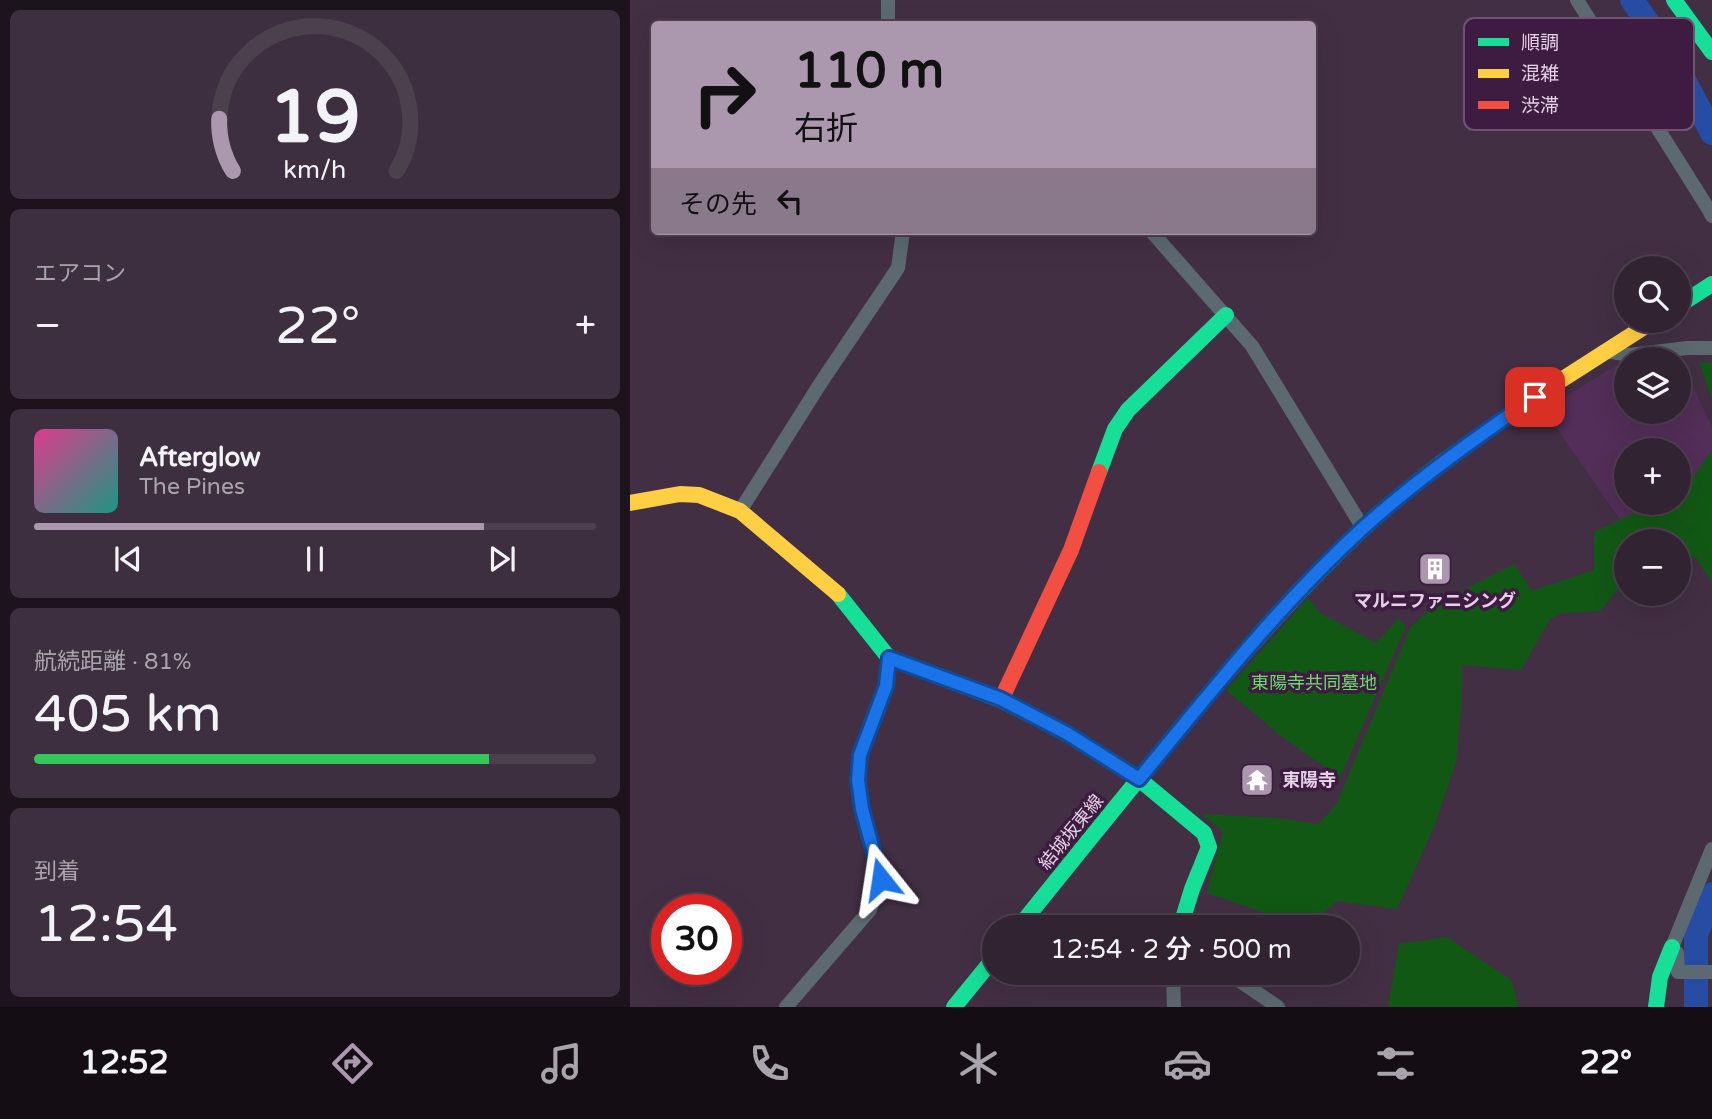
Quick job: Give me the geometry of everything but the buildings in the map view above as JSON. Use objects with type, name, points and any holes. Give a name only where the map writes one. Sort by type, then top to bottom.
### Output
[{"type":"street","points":[[888,0],[888,21]]},
{"type":"street","points":[[1577,0],[1588,18]]},
{"type":"street","points":[[1674,0],[1687,18]]},
{"type":"street","points":[[1694,27],[1712,52]]},
{"type":"street","points":[[1659,130],[1712,216]]},
{"type":"street","points":[[740,511],[820,384],[898,268],[902,235]]},
{"type":"street","points":[[1155,235],[1252,346],[1363,528]]},
{"type":"street","points":[[1691,298],[1712,284]]},
{"type":"street","points":[[1001,699],[1071,550],[1115,429],[1128,410],[1226,315]]},
{"type":"street","name":"結城坂東線","points":[[1029,915],[1223,678],[1320,570],[1363,528],[1477,437],[1634,333]]},
{"type":"street","points":[[1606,351],[1629,355],[1687,348],[1712,348]]},
{"type":"street","points":[[630,503],[680,494],[699,495],[740,511],[836,591],[889,658],[1001,699],[1068,734],[1139,779],[1204,834],[1209,847],[1184,915]]},
{"type":"street","points":[[786,1007],[870,910],[881,879],[862,809],[858,780],[860,755],[886,686],[889,658]]},
{"type":"street","points":[[1656,1007],[1660,977],[1712,849]]},
{"type":"street","points":[[1672,947],[1677,953],[1678,972],[1712,972]]},
{"type":"street","points":[[954,1007],[982,973]]},
{"type":"street","points":[[1173,985],[1174,1007]]},
{"type":"street","points":[[1246,985],[1278,1007]]},
{"type":"shaded area","points":[[1614,366],[1614,424],[1691,424],[1691,383],[1712,427],[1712,483],[1691,495],[1691,438],[1614,438],[1614,511],[1544,410]]},
{"type":"shaded area","points":[[1617,515],[1656,515],[1632,529],[1627,529]]},
{"type":"green space","points":[[1699,362],[1712,363],[1712,399]]},
{"type":"green space","points":[[1712,450],[1712,588],[1711,580],[1696,558],[1691,556],[1691,529],[1614,529],[1614,594],[1600,611],[1562,613],[1550,619],[1521,670],[1462,665],[1456,762],[1434,827],[1397,909],[1337,901],[1321,915],[1270,915],[1207,893],[1223,831],[1201,814],[1279,818],[1318,824],[1336,805],[1410,628],[1433,606],[1514,564],[1532,591],[1594,570],[1594,532],[1630,515],[1691,515],[1691,481]]},
{"type":"green space","name":"東陽寺共同墓地","points":[[1308,598],[1320,613],[1376,643],[1398,619],[1406,626],[1340,778],[1280,735],[1226,690]]},
{"type":"green space","points":[[1447,937],[1511,980],[1519,1007],[1388,1007],[1399,944]]},
{"type":"waterway","points":[[1632,0],[1645,18]]},
{"type":"waterway","points":[[1694,99],[1712,133]]},
{"type":"waterway","points":[[1696,1007],[1696,935],[1712,894]]},
{"type":"traffic: fast","points":[[1674,0],[1687,18]]},
{"type":"traffic: fast","points":[[1694,27],[1712,52]]},
{"type":"traffic: fast","points":[[1691,298],[1712,284]]},
{"type":"traffic: fast","points":[[1099,472],[1115,429],[1128,410],[1226,315]]},
{"type":"traffic: fast","points":[[1029,915],[1263,632],[1348,543],[1441,463]]},
{"type":"traffic: fast","points":[[838,594],[889,658],[1001,700],[1068,734],[1139,779],[1204,833],[1209,847],[1184,915]]},
{"type":"traffic: fast","points":[[1656,1007],[1660,977],[1672,947]]},
{"type":"traffic: fast","points":[[954,1007],[982,973]]},
{"type":"traffic: slow","points":[[1441,463],[1541,393],[1635,333]]},
{"type":"traffic: slow","points":[[630,503],[680,494],[699,495],[740,511],[838,594]]},
{"type":"traffic: jam","points":[[1001,700],[1071,550],[1099,472]]},
{"type":"place","name":"マルニファニシング","points":[[1435,569]]},
{"type":"place","name":"東陽寺","points":[[1257,780]]},
{"type":"route","points":[[881,879],[862,809],[858,780],[860,755],[886,686],[889,658],[1001,699],[1068,734],[1139,779],[1282,611],[1363,528],[1458,451],[1535,397]]}]
